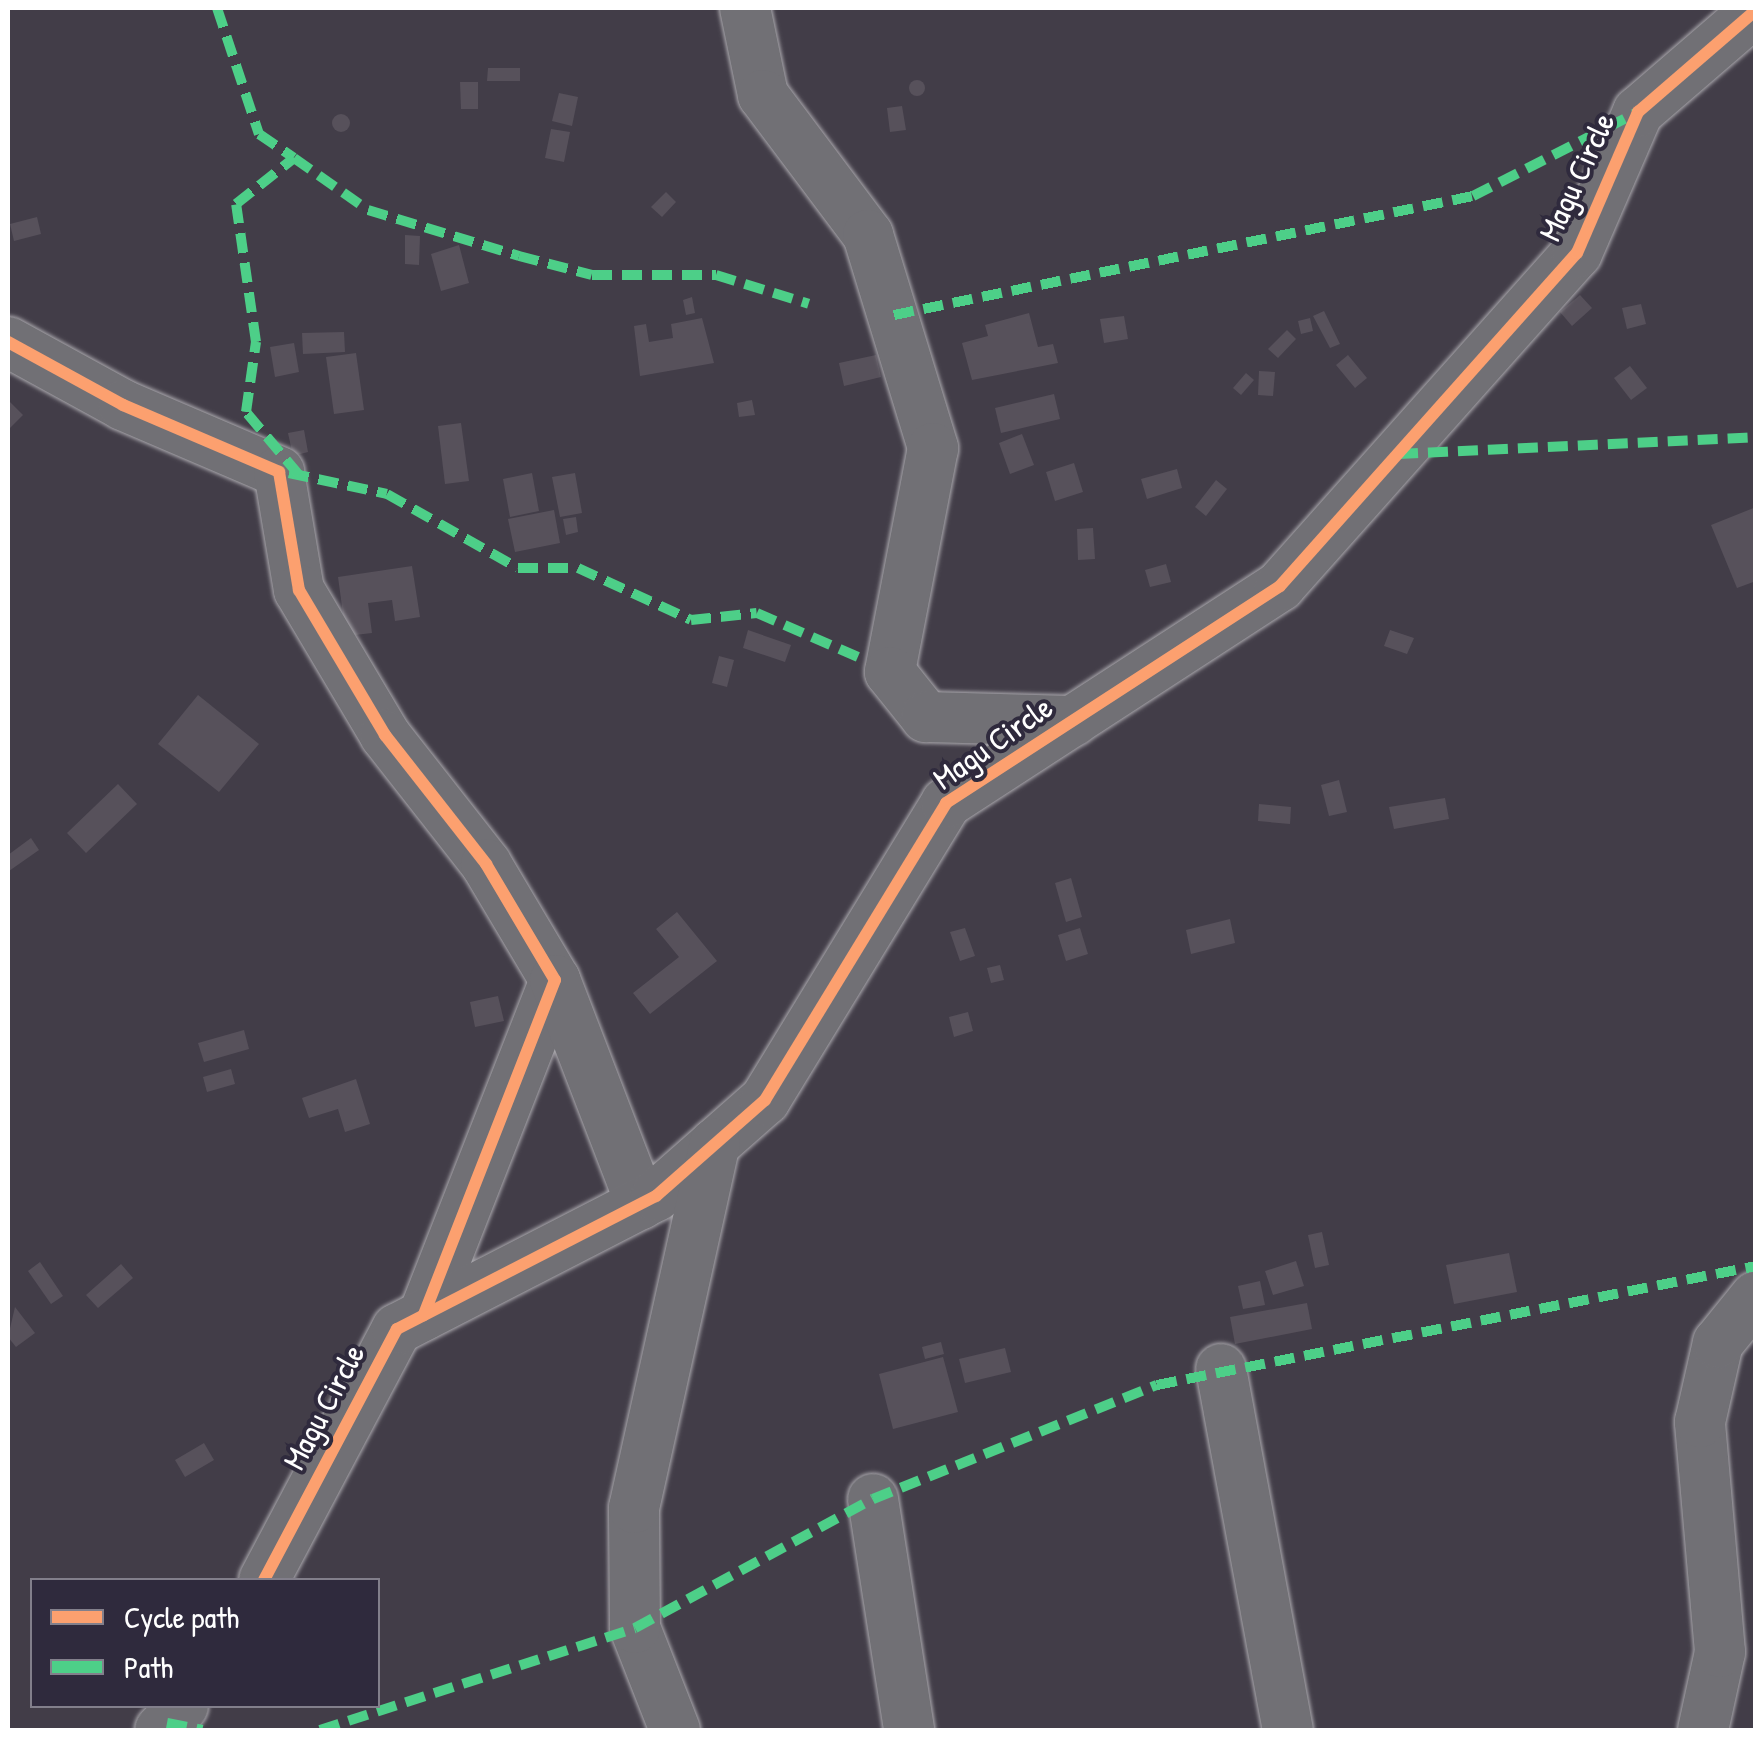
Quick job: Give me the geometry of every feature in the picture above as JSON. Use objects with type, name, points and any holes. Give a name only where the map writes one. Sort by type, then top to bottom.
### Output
[{"type":"street","points":[[745,8],[763,95],[868,235],[933,448],[890,672],[926,718],[1072,721]]},
{"type":"street","name":"Magu Circle","points":[[265,1578],[397,1329],[641,1204],[765,1100],[946,804],[1280,586],[1576,253],[1638,112],[1756,10]]},
{"type":"street","points":[[8,342],[123,405],[279,472],[299,590],[385,735],[486,864],[555,980],[641,1204]]},
{"type":"street","points":[[424,1315],[555,980]]},
{"type":"street","points":[[675,1730],[635,1628],[634,1508],[715,1144]]},
{"type":"street","points":[[1703,1730],[1720,1652],[1700,1422],[1718,1344],[1756,1296]]},
{"type":"street","points":[[1221,1369],[1288,1730]]},
{"type":"street","points":[[874,1499],[909,1730]]},
{"type":"street","points":[[160,1730],[181,1708]]},
{"type":"building","points":[[488,68],[520,68],[520,81],[487,81]]},
{"type":"building","points":[[917,80],[925,88],[917,96],[909,88]]},
{"type":"building","points":[[460,82],[478,82],[478,109],[461,109]]},
{"type":"building","points":[[559,93],[578,97],[572,126],[552,121]]},
{"type":"building","points":[[902,106],[906,130],[890,132],[887,108]]},
{"type":"building","points":[[341,114],[348,116],[348,130],[341,132],[334,130],[332,123],[334,116]]},
{"type":"building","points":[[551,129],[570,132],[564,162],[545,158]]},
{"type":"building","points":[[666,192],[676,202],[662,217],[651,207]]},
{"type":"building","points":[[37,217],[41,234],[14,241],[10,224]]},
{"type":"building","points":[[405,235],[420,236],[419,265],[405,264]]},
{"type":"building","points":[[459,245],[469,283],[441,291],[431,254]]},
{"type":"building","points":[[1580,295],[1592,308],[1572,326],[1560,312]]},
{"type":"building","points":[[692,297],[695,313],[686,315],[683,300]]},
{"type":"building","points":[[1641,304],[1646,324],[1627,329],[1622,308]]},
{"type":"building","points":[[1324,311],[1340,344],[1330,348],[1313,316]]},
{"type":"building","points":[[1029,313],[1038,347],[1053,344],[1058,363],[972,380],[962,343],[988,336],[985,325]]},
{"type":"building","points":[[1124,316],[1128,339],[1104,343],[1100,319]]},
{"type":"building","points":[[702,318],[714,363],[640,376],[634,326],[646,324],[649,342],[673,338],[671,324]]},
{"type":"building","points":[[1310,318],[1313,331],[1301,334],[1298,321]]},
{"type":"building","points":[[1287,330],[1296,339],[1278,358],[1268,349]]},
{"type":"building","points":[[344,332],[345,352],[303,354],[302,333]]},
{"type":"building","points":[[294,343],[299,372],[275,377],[270,347]]},
{"type":"building","points":[[356,353],[364,410],[334,414],[326,357]]},
{"type":"building","points":[[876,355],[881,377],[844,386],[839,363]]},
{"type":"building","points":[[1348,355],[1367,378],[1355,388],[1336,365]]},
{"type":"building","points":[[1630,366],[1647,388],[1631,400],[1614,378]]},
{"type":"building","points":[[1259,371],[1275,372],[1273,396],[1258,395]]},
{"type":"building","points":[[1246,373],[1254,380],[1241,395],[1233,388]]},
{"type":"building","points":[[1054,394],[1060,419],[1001,433],[995,408]]},
{"type":"building","points":[[8,400],[23,415],[8,430]]},
{"type":"building","points":[[752,400],[755,415],[739,417],[737,403]]},
{"type":"building","points":[[461,423],[469,481],[445,484],[438,426]]},
{"type":"building","points":[[304,430],[308,452],[293,456],[288,433]]},
{"type":"building","points":[[1022,434],[1034,465],[1010,474],[999,443]]},
{"type":"building","points":[[1074,463],[1083,492],[1055,501],[1046,472]]},
{"type":"building","points":[[1177,469],[1182,488],[1147,499],[1141,479]]},
{"type":"building","points":[[532,473],[539,511],[510,517],[503,479]]},
{"type":"building","points":[[575,473],[582,513],[560,517],[552,477]]},
{"type":"building","points":[[1216,480],[1227,489],[1206,516],[1195,507]]},
{"type":"building","points":[[1756,507],[1756,581],[1737,588],[1711,525]]},
{"type":"building","points":[[554,510],[560,543],[515,552],[508,519]]},
{"type":"building","points":[[576,517],[578,532],[566,535],[563,519]]},
{"type":"building","points":[[1093,528],[1095,559],[1078,560],[1077,529]]},
{"type":"building","points":[[1166,564],[1171,582],[1150,587],[1145,570]]},
{"type":"building","points":[[412,566],[420,617],[395,621],[392,600],[368,603],[372,633],[346,636],[338,577]]},
{"type":"building","points":[[748,630],[791,645],[785,662],[743,648]]},
{"type":"building","points":[[1390,630],[1414,638],[1407,654],[1384,646]]},
{"type":"building","points":[[719,656],[734,660],[727,687],[712,683]]},
{"type":"building","points":[[198,695],[259,744],[219,792],[158,744]]},
{"type":"building","points":[[1339,780],[1347,812],[1329,816],[1321,785]]},
{"type":"building","points":[[118,784],[137,804],[86,853],[67,833]]},
{"type":"building","points":[[1445,798],[1449,819],[1394,829],[1389,807]]},
{"type":"building","points":[[1259,804],[1291,807],[1290,824],[1258,821]]},
{"type":"building","points":[[31,838],[39,850],[9,871],[8,855]]},
{"type":"building","points":[[1071,878],[1082,917],[1066,922],[1055,883]]},
{"type":"building","points":[[677,912],[717,961],[650,1014],[633,993],[679,957],[656,929]]},
{"type":"building","points":[[1230,919],[1235,943],[1191,954],[1186,930]]},
{"type":"building","points":[[965,928],[975,956],[960,961],[950,932]]},
{"type":"building","points":[[1080,928],[1088,954],[1066,961],[1058,935]]},
{"type":"building","points":[[1000,965],[1004,980],[991,983],[987,968]]},
{"type":"building","points":[[498,996],[504,1021],[475,1027],[470,1002]]},
{"type":"building","points":[[968,1012],[973,1031],[954,1037],[949,1017]]},
{"type":"building","points":[[244,1030],[249,1049],[204,1062],[198,1043]]},
{"type":"building","points":[[231,1069],[235,1084],[207,1092],[203,1077]]},
{"type":"building","points":[[356,1079],[370,1124],[345,1132],[338,1109],[309,1118],[302,1098]]},
{"type":"building","points":[[1322,1232],[1329,1265],[1315,1268],[1308,1235]]},
{"type":"building","points":[[1509,1253],[1517,1292],[1454,1304],[1446,1265]]},
{"type":"building","points":[[1296,1261],[1304,1286],[1273,1295],[1265,1271]]},
{"type":"building","points":[[40,1262],[63,1296],[51,1304],[28,1271]]},
{"type":"building","points":[[121,1264],[133,1278],[98,1308],[86,1295]]},
{"type":"building","points":[[1260,1281],[1265,1305],[1243,1309],[1238,1286]]},
{"type":"building","points":[[1307,1303],[1312,1329],[1235,1344],[1230,1317]]},
{"type":"building","points":[[15,1307],[35,1333],[16,1347],[8,1337]]},
{"type":"building","points":[[941,1342],[944,1354],[925,1359],[922,1347]]},
{"type":"building","points":[[1005,1348],[1011,1372],[965,1383],[959,1359]]},
{"type":"building","points":[[943,1357],[958,1412],[893,1429],[879,1374]]},
{"type":"building","points":[[204,1443],[214,1460],[185,1477],[175,1460]]},
{"type":"marked path","points":[[217,8],[259,134],[294,158]]},
{"type":"marked path","points":[[894,315],[1473,196],[1638,112]]},
{"type":"marked path","points":[[299,475],[246,412],[256,342],[236,204],[294,158],[368,210],[519,256],[592,275],[716,275],[809,304]]},
{"type":"marked path","points":[[1398,454],[1756,437]]},
{"type":"marked path","points":[[289,473],[387,494],[518,568],[578,568],[691,620],[757,613],[865,660]]},
{"type":"marked path","points":[[320,1730],[635,1628],[873,1499],[1157,1385],[1756,1266]]},
{"type":"marked path","points":[[167,1723],[202,1730]]},
{"type":"cycle path","points":[[265,1578],[397,1329],[656,1196],[765,1100],[946,803],[1280,586],[1577,253],[1638,112],[1756,10]]},
{"type":"cycle path","points":[[8,342],[123,405],[279,472],[299,590],[385,735],[486,864],[555,980],[424,1315]]}]
